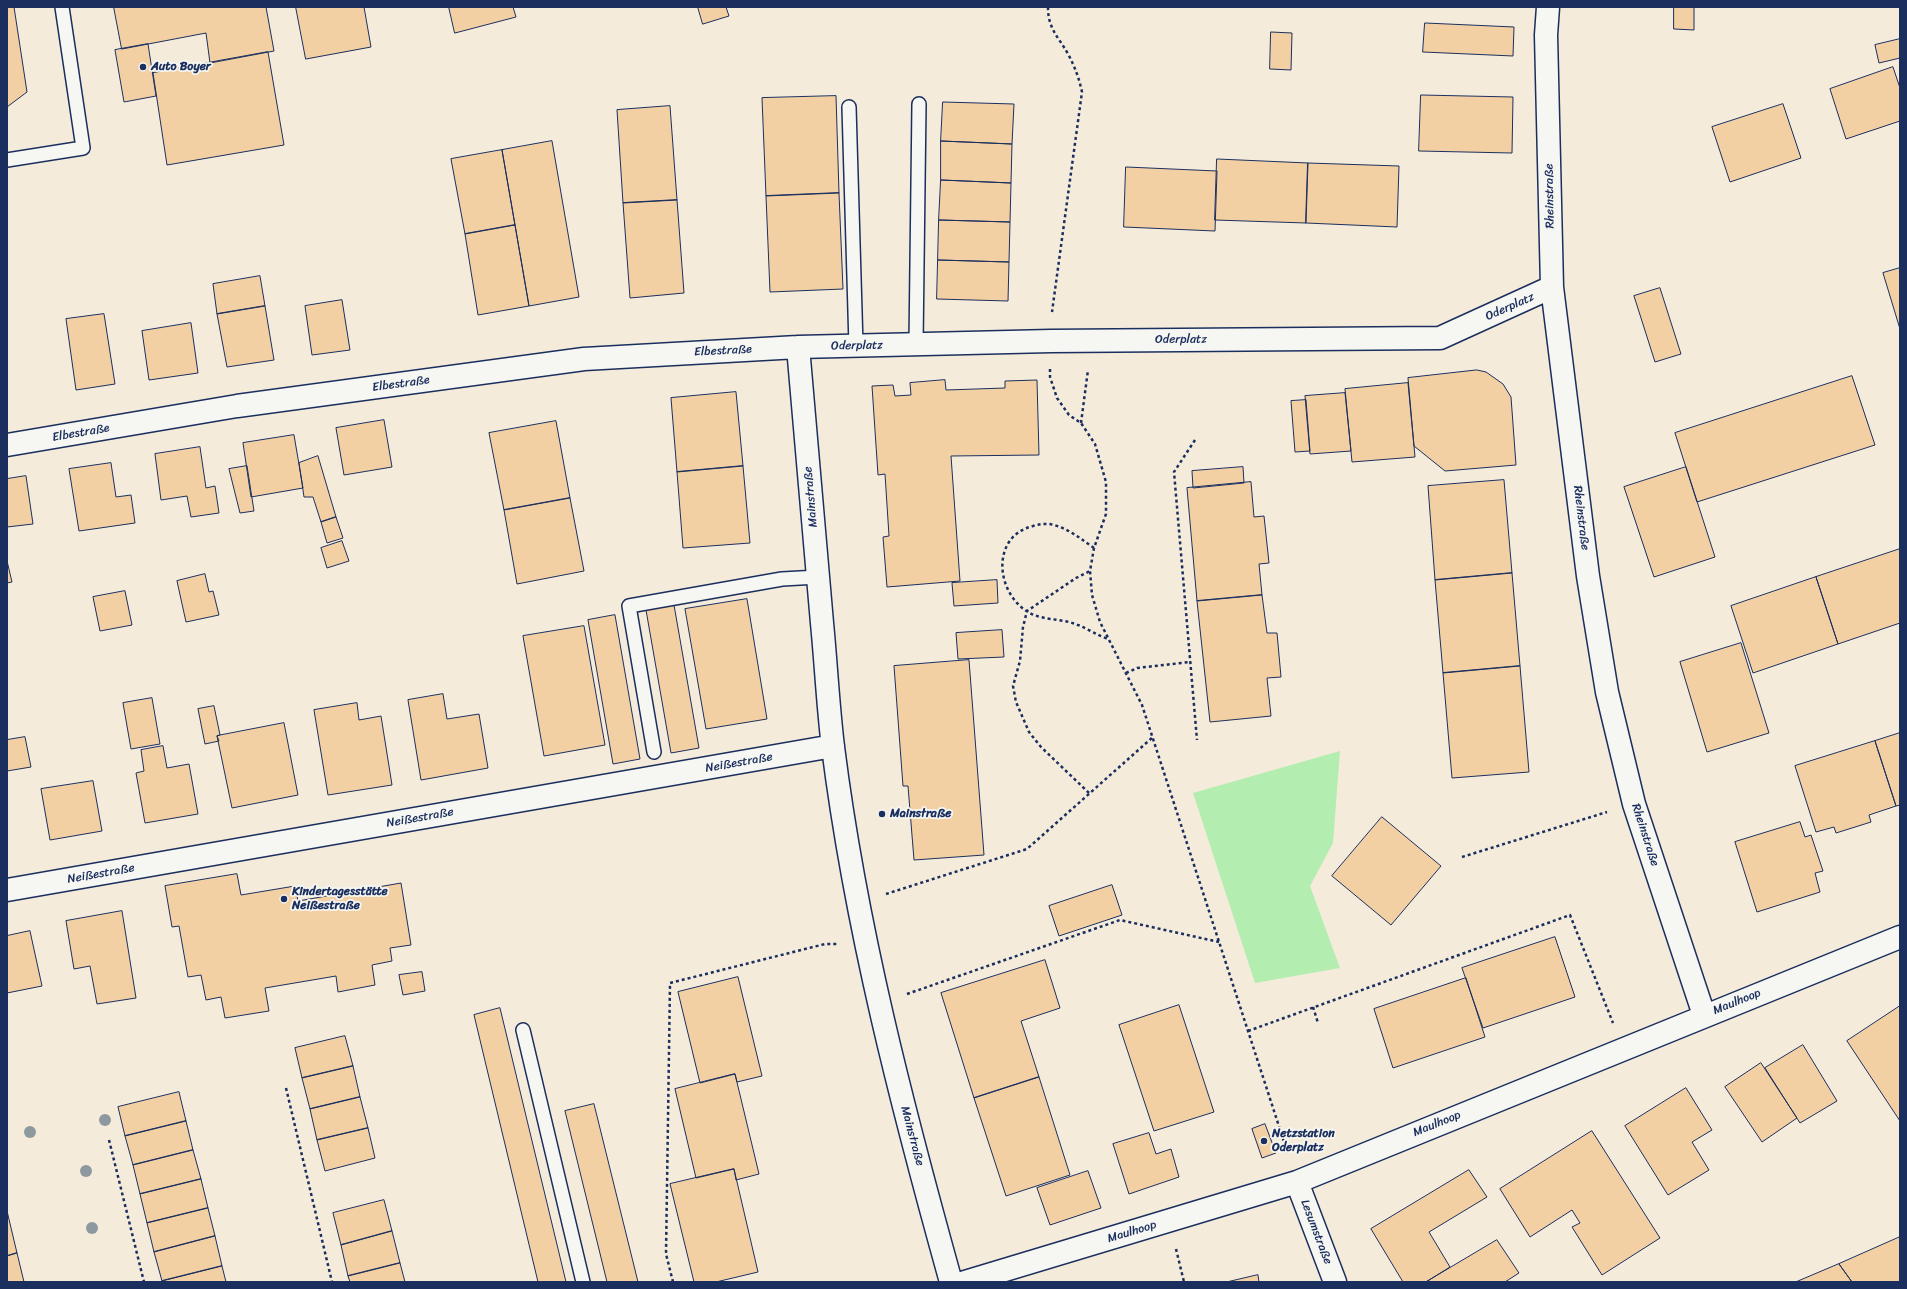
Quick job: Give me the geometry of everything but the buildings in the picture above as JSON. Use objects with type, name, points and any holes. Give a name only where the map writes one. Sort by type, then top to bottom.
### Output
[{"type":"street","name":"Rheinstraße","points":[[1548,7],[1546,36],[1552,288],[1589,583],[1608,692],[1634,804],[1704,1015]]},
{"type":"street","name":"Oderplatz","points":[[798,347],[1051,341],[1440,338],[1552,288]]},
{"type":"street","name":"Elbestraße","points":[[7,445],[237,406],[584,359],[798,347]]},
{"type":"street","name":"Mainstraße","points":[[798,347],[833,746],[866,942],[881,1017],[952,1282]]},
{"type":"street","name":"Neißestraße","points":[[7,890],[833,746]]},
{"type":"street","name":"Maulhoop","points":[[965,1282],[1297,1182],[1704,1015],[1900,937]]},
{"type":"street","name":"Lesumstraße","points":[[1297,1182],[1335,1282]]},
{"type":"lane","points":[[7,160],[83,148],[62,7]]},
{"type":"lane","points":[[916,344],[919,104]]},
{"type":"lane","points":[[849,107],[856,346]]},
{"type":"lane","points":[[654,752],[629,606],[782,579],[818,577]]},
{"type":"lane","points":[[523,1030],[583,1282]]},
{"type":"path","points":[[1048,7],[1048,19],[1053,33],[1068,54],[1078,74],[1082,92],[1052,310],[1050,377],[1057,398],[1070,415],[1082,423],[1095,444],[1106,482],[1106,514],[1094,548],[1090,571],[1092,594],[1100,622],[1142,705],[1297,1182]]},
{"type":"path","points":[[1082,423],[1089,366]]},
{"type":"path","points":[[1195,440],[1174,472],[1197,740]]},
{"type":"path","points":[[1094,548],[1070,531],[1054,525],[1040,524],[1026,527],[1012,535],[1006,545],[1002,557],[1002,574],[1016,602],[1027,611],[1040,617],[1078,625],[1108,639]]},
{"type":"path","points":[[1089,793],[1041,747],[1029,732],[1016,702],[1013,686],[1020,661],[1027,611],[1076,578],[1090,571]]},
{"type":"path","points":[[1126,673],[1137,668],[1190,662]]},
{"type":"path","points":[[886,894],[1027,849],[1153,737]]},
{"type":"path","points":[[1462,857],[1634,804]]},
{"type":"path","points":[[1248,1031],[1570,915],[1623,1048]]},
{"type":"path","points":[[905,994],[1120,920],[1219,942]]},
{"type":"path","points":[[673,1282],[666,1254],[670,983],[824,944],[866,942]]},
{"type":"path","points":[[1313,1007],[1318,1023]]},
{"type":"path","points":[[286,1088],[332,1282]]},
{"type":"path","points":[[109,1140],[144,1282]]},
{"type":"path","points":[[1169,1221],[1184,1282]]},
{"type":"green space","points":[[1340,751],[1333,843],[1310,886],[1340,968],[1255,983],[1193,793]]},
{"type":"place","name":"Auto Boyer","points":[[143,67]]},
{"type":"place","name":"Mainstraße","points":[[882,814]]},
{"type":"place","name":"Kindertagesstätte Neißestraße","points":[[284,899]]},
{"type":"place","name":"Netzstation Oderplatz","points":[[1264,1141]]}]
